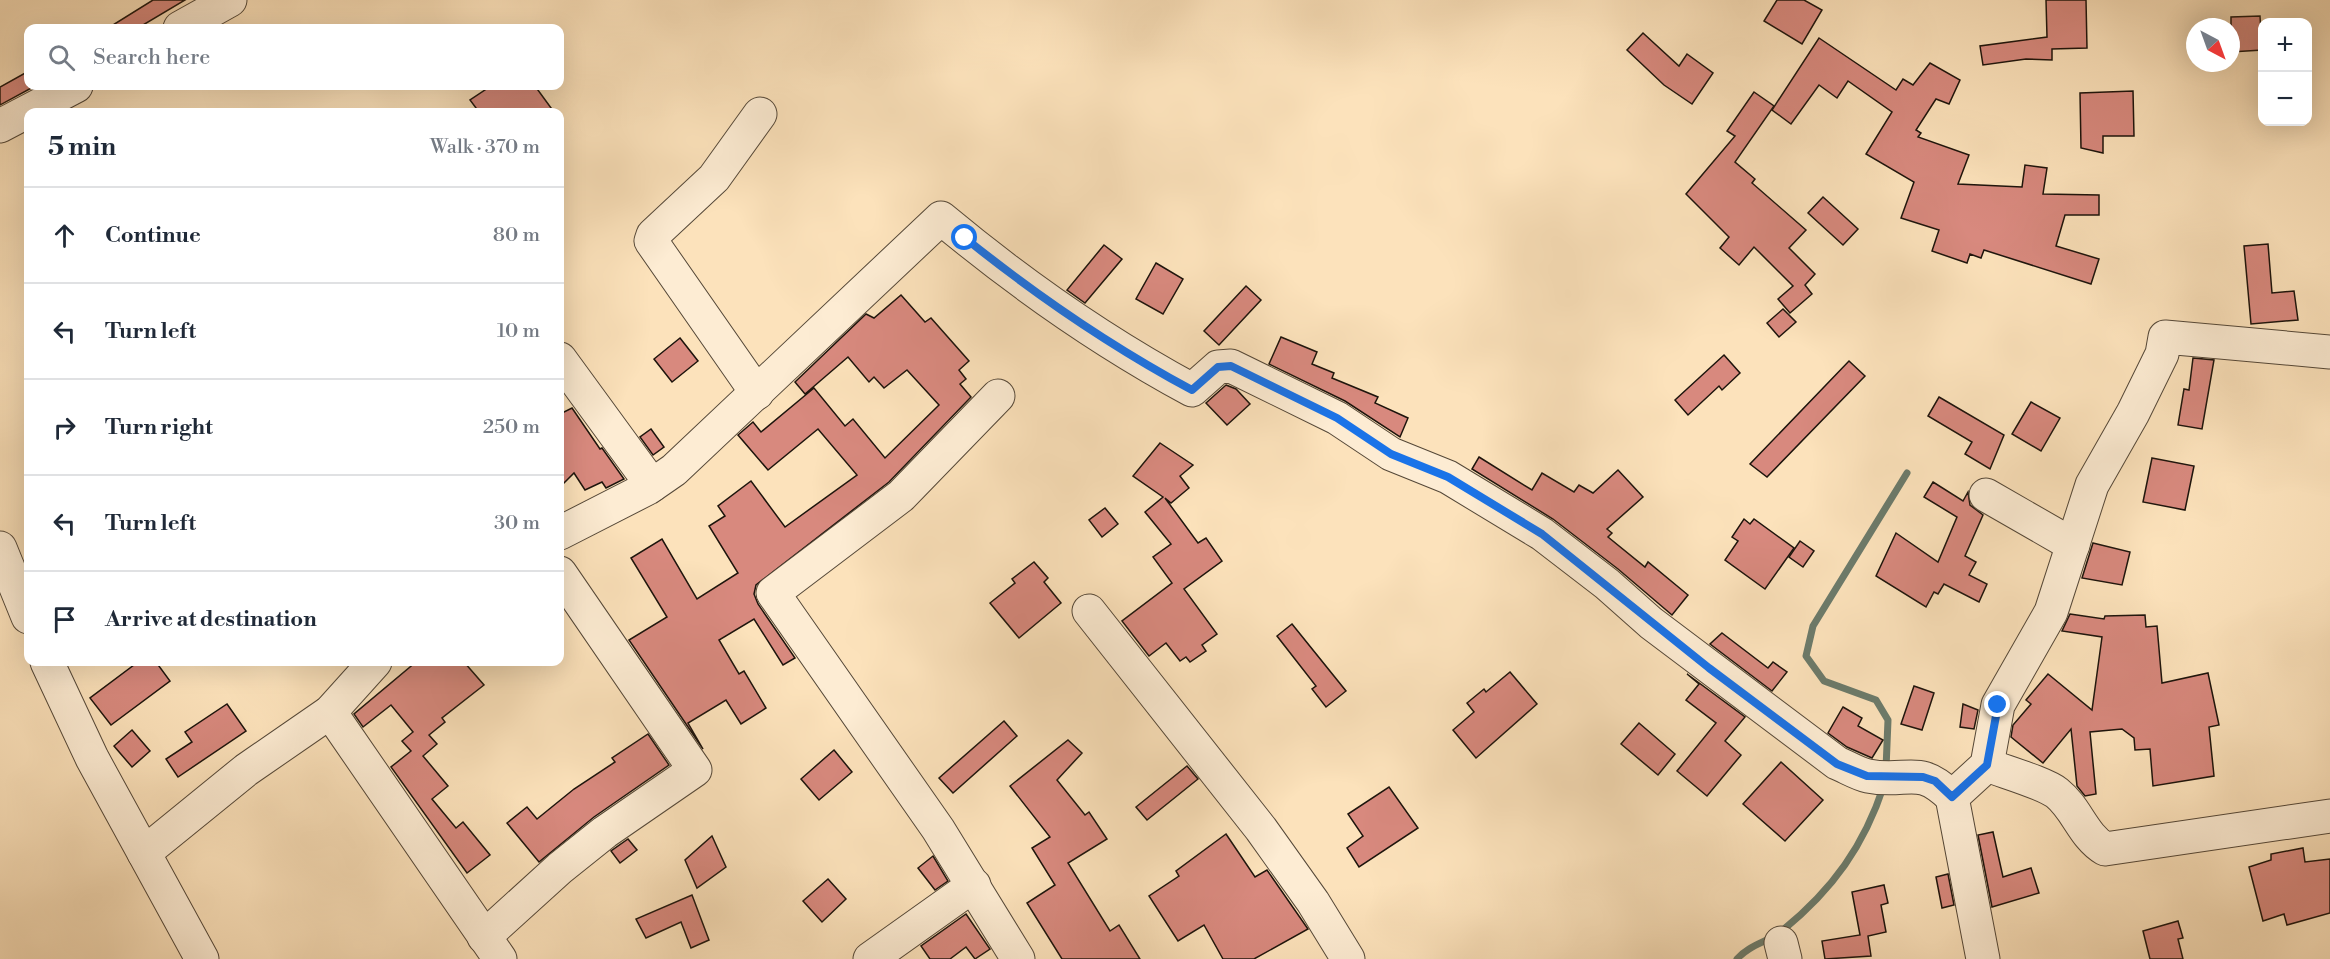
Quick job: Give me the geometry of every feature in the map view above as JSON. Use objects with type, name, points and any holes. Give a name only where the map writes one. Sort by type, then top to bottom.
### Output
[{"type":"street","points":[[187,24],[230,0]]},
{"type":"street","points":[[34,108],[68,90]]},
{"type":"street","points":[[0,126],[24,113]]},
{"type":"street","points":[[757,393],[651,241],[653,235],[714,178],[760,114]]},
{"type":"street","points":[[564,531],[652,485],[689,457],[942,218],[1077,321],[1148,366],[1192,390],[1218,367],[1231,366],[1337,418],[1391,454],[1448,477],[1542,534],[1668,636],[1837,764],[1867,776],[1923,777],[1935,781],[1952,797],[1983,959]]},
{"type":"street","points":[[1952,797],[1987,765],[1998,705],[2051,612],[2092,485],[2133,413],[2162,354],[2164,337],[2330,352]]},
{"type":"street","points":[[564,364],[652,485]]},
{"type":"street","points":[[998,396],[902,496],[773,593],[938,829],[1018,959]]},
{"type":"street","points":[[1986,495],[2073,545]]},
{"type":"street","points":[[0,548],[24,607]]},
{"type":"street","points":[[330,712],[492,948],[560,868],[695,770],[564,579]]},
{"type":"street","points":[[1089,611],[1261,829],[1313,902],[1348,959]]},
{"type":"street","points":[[54,666],[92,759],[202,959]]},
{"type":"street","points":[[144,853],[246,770],[330,712],[371,666]]},
{"type":"street","points":[[1987,765],[2056,792],[2072,808],[2092,841],[2105,849],[2330,816]]},
{"type":"street","points":[[870,959],[974,885]]},
{"type":"building","points":[[153,0],[185,0],[145,24],[114,24]]},
{"type":"building","points":[[1777,0],[1804,0],[1822,10],[1802,44],[1764,21]]},
{"type":"building","points":[[2046,0],[2086,0],[2087,48],[2052,49],[2052,60],[2026,59],[1983,65],[1980,46],[2047,37]]},
{"type":"building","points":[[2260,16],[2258,18],[2258,50],[2240,51],[2240,18],[2231,17]]},
{"type":"building","points":[[1643,33],[1679,66],[1687,54],[1713,73],[1692,104],[1664,85],[1627,50]]},
{"type":"building","points":[[1819,38],[1896,90],[1903,79],[1913,85],[1930,63],[1960,80],[1949,104],[1936,99],[1916,130],[1921,133],[1918,137],[1969,155],[1958,184],[2022,187],[2025,165],[2047,168],[2043,194],[2099,195],[2099,215],[2065,215],[2056,246],[2099,259],[2091,284],[1984,250],[1981,258],[1970,254],[1967,263],[1932,251],[1939,230],[1901,218],[1914,182],[1866,154],[1892,112],[1848,81],[1837,98],[1819,85],[1791,124],[1772,110]]},
{"type":"building","points":[[24,74],[24,90],[28,90],[0,105],[0,87]]},
{"type":"building","points":[[485,90],[538,90],[551,108],[476,108],[470,100]]},
{"type":"building","points":[[2133,91],[2134,136],[2103,136],[2103,153],[2081,148],[2080,93]]},
{"type":"building","points":[[1754,92],[1774,106],[1735,162],[1755,179],[1752,183],[1806,230],[1789,248],[1815,274],[1805,285],[1812,294],[1790,313],[1778,299],[1793,286],[1754,247],[1739,265],[1720,248],[1729,237],[1686,194],[1735,136],[1727,131]]},
{"type":"building","points":[[1823,197],[1858,229],[1843,245],[1808,213]]},
{"type":"building","points":[[2268,244],[2272,293],[2294,291],[2298,320],[2251,324],[2244,246]]},
{"type":"building","points":[[1104,245],[1122,259],[1085,303],[1067,290]]},
{"type":"building","points":[[1156,263],[1183,279],[1163,314],[1136,299]]},
{"type":"building","points":[[1246,286],[1261,300],[1219,345],[1204,331]]},
{"type":"building","points":[[901,295],[925,322],[931,318],[969,361],[959,370],[966,379],[960,384],[971,397],[889,482],[756,585],[754,594],[758,604],[795,658],[783,665],[754,619],[719,640],[739,674],[744,671],[766,708],[741,724],[726,700],[688,723],[703,749],[629,640],[667,617],[631,558],[662,539],[697,599],[738,573],[709,526],[725,516],[718,506],[751,481],[785,527],[857,475],[818,429],[768,470],[738,435],[753,422],[761,432],[814,388],[845,426],[853,419],[885,458],[939,405],[907,370],[884,388],[874,377],[869,382],[848,357],[805,394],[795,382],[866,314],[874,318]]},
{"type":"building","points":[[1783,309],[1796,322],[1779,337],[1767,323]]},
{"type":"building","points":[[1281,337],[1317,352],[1312,364],[1334,373],[1332,378],[1378,397],[1375,403],[1408,418],[1400,437],[1345,401],[1269,364]]},
{"type":"building","points":[[680,338],[698,361],[672,382],[654,359]]},
{"type":"building","points":[[1724,355],[1740,373],[1722,390],[1719,386],[1688,415],[1675,400]]},
{"type":"building","points":[[2193,358],[2214,360],[2202,429],[2178,425],[2184,389],[2189,390]]},
{"type":"building","points":[[1849,361],[1865,376],[1767,477],[1750,464]]},
{"type":"building","points":[[1226,385],[1236,389],[1250,404],[1227,425],[1206,403]]},
{"type":"building","points":[[1939,397],[2004,435],[1990,469],[1965,454],[1972,442],[1928,416]]},
{"type":"building","points":[[2031,402],[2060,418],[2041,451],[2012,434]]},
{"type":"building","points":[[572,408],[624,479],[606,488],[602,482],[585,490],[574,473],[564,483],[564,412]]},
{"type":"building","points":[[651,429],[664,447],[653,455],[640,437]]},
{"type":"building","points":[[1160,443],[1193,465],[1180,476],[1189,488],[1171,503],[1165,498],[1198,543],[1206,538],[1222,561],[1184,589],[1217,634],[1202,645],[1206,651],[1190,662],[1186,657],[1180,661],[1166,643],[1149,656],[1122,621],[1172,583],[1153,557],[1171,544],[1145,512],[1163,497],[1133,476]]},
{"type":"building","points":[[1479,457],[1532,490],[1542,473],[1574,492],[1579,485],[1593,493],[1618,470],[1643,497],[1607,529],[1612,533],[1608,537],[1645,567],[1648,562],[1688,595],[1672,615],[1618,569],[1553,519],[1472,469]]},
{"type":"building","points":[[2152,458],[2194,466],[2185,510],[2143,502]]},
{"type":"building","points":[[1933,482],[1963,501],[1968,492],[1970,505],[1983,515],[1965,556],[1976,562],[1969,575],[1987,584],[1979,602],[1944,584],[1938,594],[1934,592],[1926,607],[1876,576],[1896,533],[1938,562],[1957,517],[1924,497]]},
{"type":"building","points":[[1105,508],[1118,524],[1102,537],[1089,520]]},
{"type":"building","points":[[1744,519],[1750,524],[1754,519],[1794,548],[1765,589],[1725,560],[1738,541],[1732,537]]},
{"type":"building","points":[[1800,541],[1814,551],[1803,567],[1789,557]]},
{"type":"building","points":[[2093,543],[2130,552],[2122,585],[2082,578]]},
{"type":"building","points":[[1034,562],[1048,578],[1044,582],[1061,603],[1019,638],[990,603],[1015,583],[1012,579]]},
{"type":"building","points":[[2070,614],[2104,619],[2105,616],[2145,615],[2146,627],[2157,626],[2162,683],[2208,673],[2219,725],[2209,727],[2214,776],[2153,786],[2150,749],[2135,750],[2134,738],[2122,729],[2090,732],[2096,794],[2085,796],[2077,786],[2071,729],[2043,763],[2011,737],[2013,725],[2031,704],[2026,700],[2048,674],[2092,710],[2102,637],[2062,631]]},
{"type":"building","points":[[1292,624],[1346,691],[1326,707],[1312,689],[1316,686],[1277,636]]},
{"type":"building","points":[[1722,633],[1768,668],[1773,662],[1787,672],[1772,691],[1710,644]]},
{"type":"building","points":[[133,666],[159,666],[170,681],[111,725],[90,698]]},
{"type":"building","points":[[411,666],[467,666],[484,685],[442,718],[445,722],[429,735],[437,744],[423,756],[448,786],[432,799],[456,828],[463,822],[490,855],[467,873],[391,767],[411,751],[402,741],[413,732],[391,705],[363,727],[354,714]]},
{"type":"building","points":[[1510,672],[1537,704],[1476,758],[1453,730],[1474,712],[1467,703],[1484,689],[1486,692]]},
{"type":"building","points":[[1687,674],[1745,717],[1725,741],[1741,755],[1707,796],[1677,771],[1716,723],[1686,700],[1699,684]]},
{"type":"building","points":[[1914,686],[1934,693],[1922,730],[1901,724]]},
{"type":"building","points":[[227,704],[246,731],[178,777],[166,759],[192,742],[185,732]]},
{"type":"building","points":[[1963,704],[1978,710],[1974,729],[1960,727]]},
{"type":"building","points":[[1843,707],[1862,718],[1858,726],[1883,740],[1872,758],[1847,747],[1828,733]]},
{"type":"building","points":[[1004,721],[1017,736],[953,793],[939,778]]},
{"type":"building","points":[[1639,723],[1675,754],[1658,775],[1621,744]]},
{"type":"building","points":[[132,730],[150,751],[132,767],[114,746]]},
{"type":"building","points":[[648,734],[669,765],[594,817],[539,862],[507,823],[527,807],[537,819],[574,789],[615,762],[612,758]]},
{"type":"building","points":[[1068,740],[1082,753],[1057,780],[1085,815],[1089,812],[1107,839],[1068,863],[1110,931],[1119,925],[1140,959],[1062,959],[1027,903],[1055,885],[1032,848],[1050,837],[1010,786]]},
{"type":"building","points":[[834,750],[852,772],[819,800],[801,779]]},
{"type":"building","points":[[1781,762],[1823,800],[1785,841],[1743,804]]},
{"type":"building","points":[[1187,766],[1198,779],[1147,820],[1136,807]]},
{"type":"building","points":[[1389,787],[1418,828],[1359,867],[1347,848],[1363,836],[1348,814]]},
{"type":"building","points":[[1993,832],[2003,877],[2031,868],[2039,893],[1992,907],[1978,835]]},
{"type":"building","points":[[1226,834],[1255,877],[1267,870],[1308,929],[1254,959],[1223,959],[1204,925],[1178,941],[1149,896],[1179,876],[1176,871]]},
{"type":"building","points":[[712,836],[726,867],[697,888],[685,860]]},
{"type":"building","points":[[628,839],[637,850],[620,863],[611,851]]},
{"type":"building","points":[[2303,848],[2305,862],[2330,859],[2330,913],[2287,925],[2284,914],[2263,921],[2249,867],[2271,860],[2271,854]]},
{"type":"building","points":[[933,856],[948,881],[935,890],[918,868]]},
{"type":"building","points":[[1948,874],[1954,905],[1942,908],[1936,877]]},
{"type":"building","points":[[828,879],[846,899],[822,922],[803,901]]},
{"type":"building","points":[[1884,885],[1888,903],[1881,905],[1886,932],[1868,936],[1871,956],[1825,959],[1822,941],[1860,935],[1852,892]]},
{"type":"building","points":[[692,895],[709,940],[691,948],[681,922],[646,938],[636,919]]},
{"type":"building","points":[[966,914],[990,949],[975,959],[966,947],[950,959],[930,959],[921,946]]},
{"type":"building","points":[[2178,921],[2183,938],[2178,939],[2183,959],[2150,959],[2143,931]]},
{"type":"waterway","points":[[1886,769],[1888,720],[1876,700],[1824,681],[1806,656],[1813,626],[1907,473]]},
{"type":"waterway","points":[[1737,959],[1783,930],[1832,882],[1867,828],[1884,785]]},
{"type":"route","points":[[965,238],[1077,321],[1148,366],[1192,390],[1218,367],[1231,366],[1337,418],[1391,454],[1448,477],[1542,534],[1607,584],[1651,623],[1837,764],[1867,776],[1923,777],[1935,781],[1952,797],[1987,765],[1998,705]]}]
